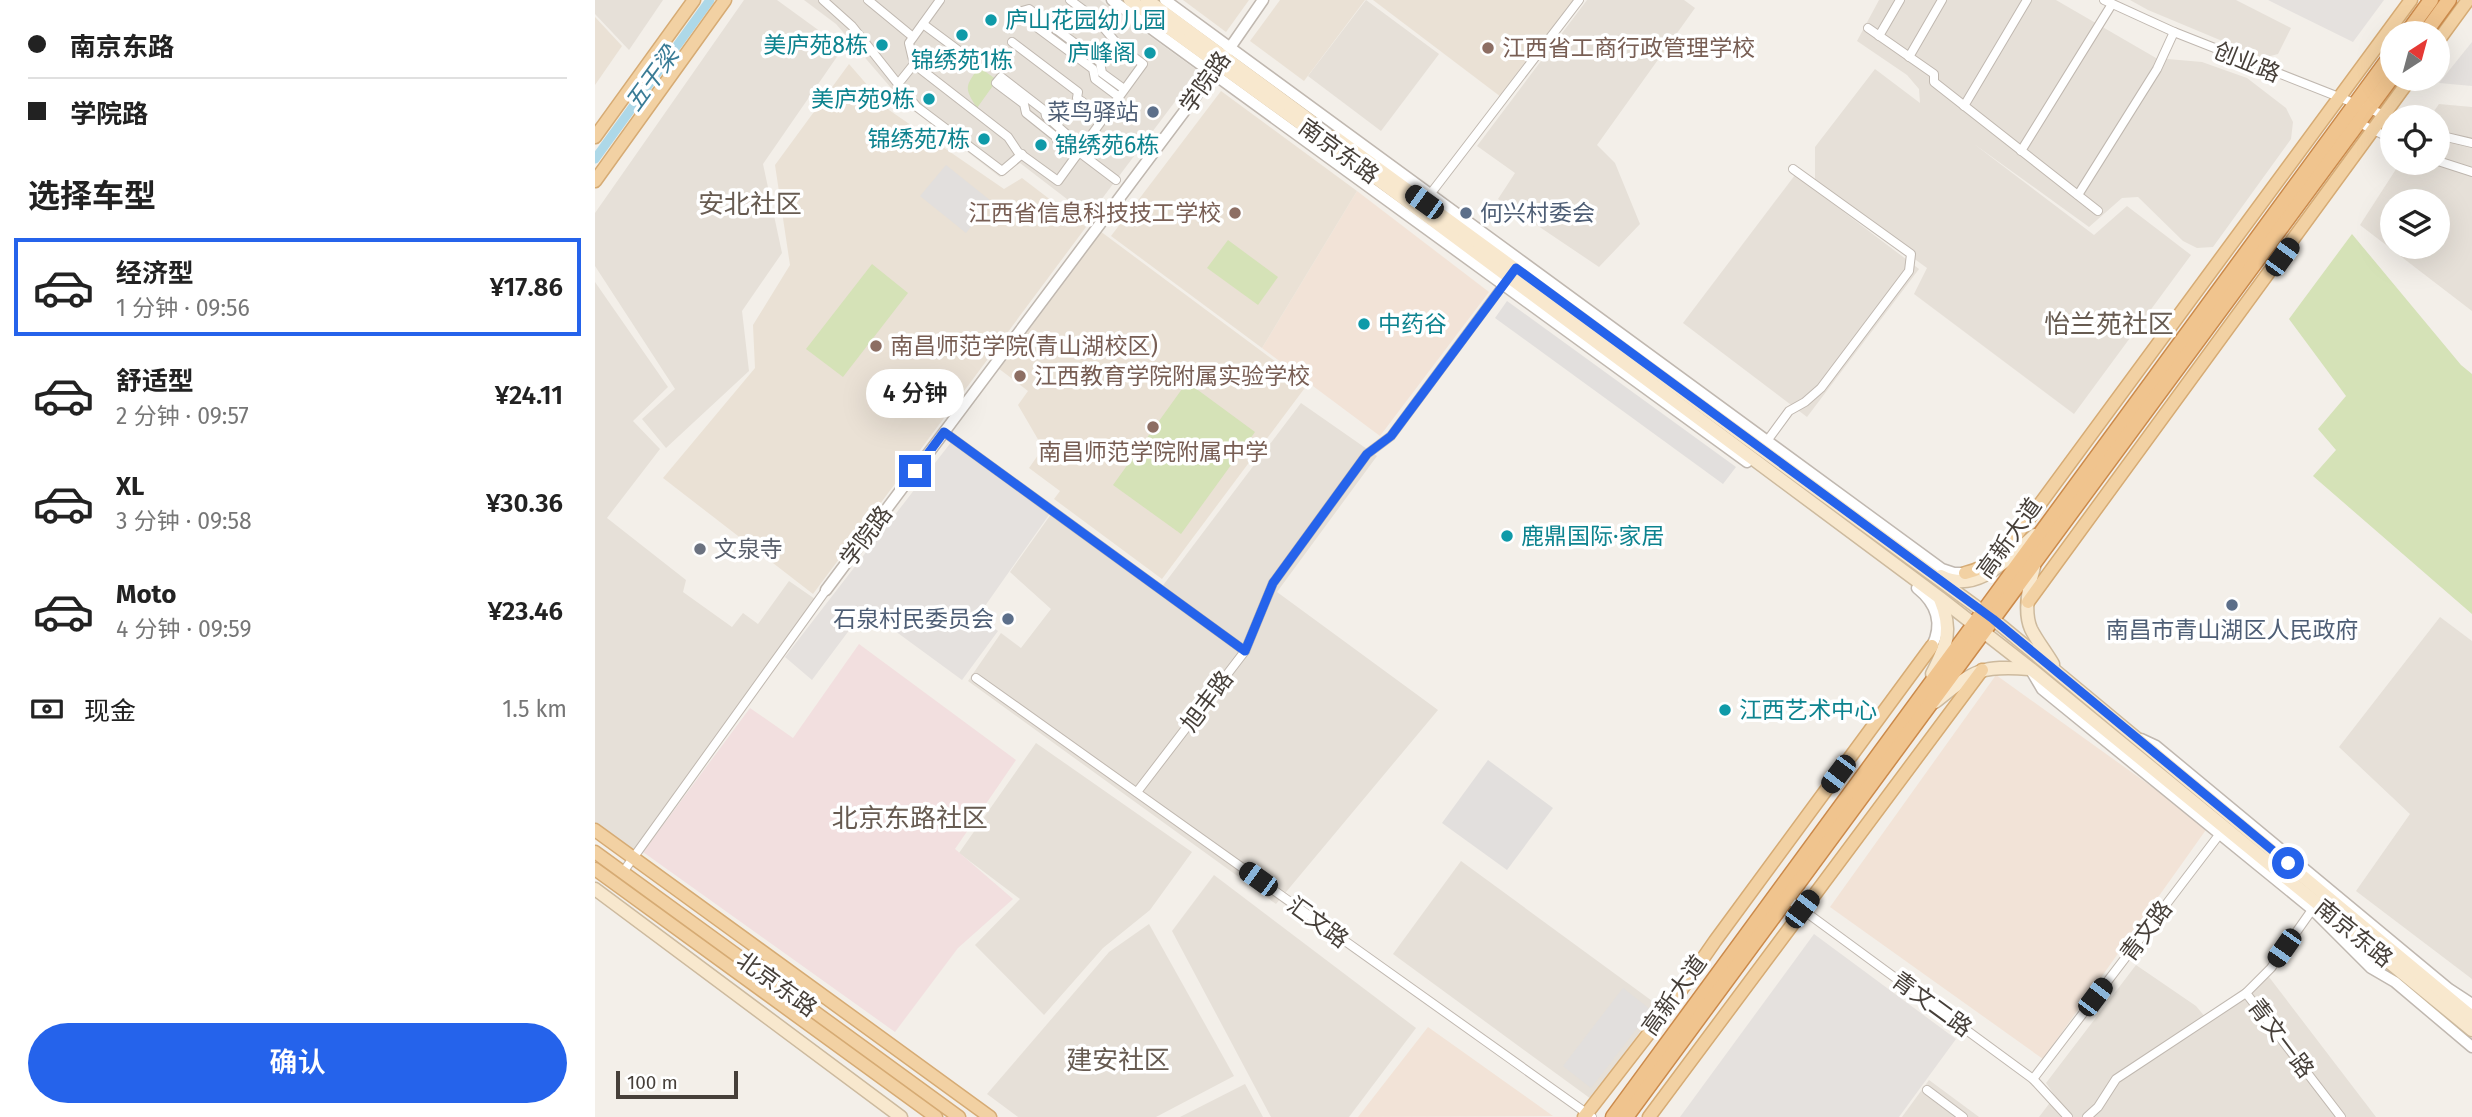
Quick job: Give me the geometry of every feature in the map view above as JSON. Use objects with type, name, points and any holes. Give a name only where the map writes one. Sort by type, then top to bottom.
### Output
[{"type":"highway","points":[[2416,21],[2431,0]]},
{"type":"highway","points":[[2434,21],[2449,0]]},
{"type":"highway","name":"高新大道","points":[[1626,1117],[1788,900],[1988,616],[2046,526],[2362,107],[2380,75]]},
{"type":"highway","name":"高新大道","points":[[1988,616],[2035,562],[2359,123],[2362,107],[2380,90]]},
{"type":"highway","name":"高新大道","points":[[1613,1117],[1927,700]]},
{"type":"main road","points":[[595,137],[694,0]]},
{"type":"main road","points":[[595,181],[725,0]]},
{"type":"main road","name":"南京东路","points":[[1130,0],[1427,198],[1509,277],[1897,549],[1988,616],[2136,737],[2226,826]]},
{"type":"main road","name":"南京东路","points":[[1147,0],[1221,61],[1979,628],[2318,902],[2471,1040]]},
{"type":"main road","points":[[1965,573],[1991,564],[2014,537],[2411,0]]},
{"type":"main road","points":[[2450,25],[2468,0]]},
{"type":"main road","points":[[2028,602],[2380,124]]},
{"type":"main road","points":[[1921,566],[1951,581],[1987,576],[2046,526]]},
{"type":"main road","points":[[2035,562],[2029,585],[2031,628],[2058,673]]},
{"type":"main road","points":[[1927,700],[1947,645],[1946,613],[1940,598]]},
{"type":"main road","points":[[1588,1116],[1932,646]]},
{"type":"main road","points":[[1927,700],[1982,670],[1996,666],[2031,669]]},
{"type":"main road","points":[[1649,1117],[1982,670]]},
{"type":"main road","points":[[595,830],[991,1117]]},
{"type":"main road","name":"北京东路","points":[[595,852],[959,1117]]},
{"type":"main road","name":"北京东路","points":[[595,869],[930,1115]]},
{"type":"main road","points":[[595,889],[901,1117]]},
{"type":"main road","name":"南京东路","points":[[2318,902],[2472,1016]]},
{"type":"street","points":[[823,0],[852,26],[918,107],[1002,171],[1022,155]]},
{"type":"street","points":[[868,0],[913,37]]},
{"type":"street","points":[[939,0],[909,43],[913,64],[1008,137],[1022,155],[1058,181],[1143,64],[1119,46],[1097,20],[1070,0]]},
{"type":"street","points":[[1112,0],[1221,61]]},
{"type":"street","points":[[1165,0],[1221,61]]},
{"type":"street","name":"学院路","points":[[623,873],[826,590],[1221,61],[1263,0]]},
{"type":"street","points":[[1579,0],[1427,198],[1942,569],[1965,573]]},
{"type":"street","points":[[1879,36],[1900,0]]},
{"type":"street","points":[[1909,57],[1942,0]]},
{"type":"street","points":[[1964,106],[2027,0]]},
{"type":"street","points":[[2021,151],[2108,2]]},
{"type":"street","name":"创业路","points":[[2108,2],[2174,32],[2380,114]]},
{"type":"street","points":[[1119,97],[1095,79],[1093,69],[1023,17],[1022,11],[1029,9],[1100,62],[1102,73],[1125,89]]},
{"type":"street","points":[[923,24],[974,62]]},
{"type":"street","points":[[1868,28],[1934,74],[1934,82],[2098,211]]},
{"type":"street","points":[[2078,195],[2157,69],[2174,32]]},
{"type":"street","points":[[1012,41],[1078,92],[1077,98],[1104,118]]},
{"type":"street","points":[[898,84],[913,64]]},
{"type":"street","points":[[1079,152],[1058,143],[1056,137],[1025,113],[1024,104],[996,83],[1001,77],[1045,111],[1079,152],[1116,180]]},
{"type":"street","points":[[2359,123],[2380,133]]},
{"type":"street","points":[[2450,138],[2472,143]]},
{"type":"street","points":[[2450,165],[2472,172]]},
{"type":"street","points":[[1767,441],[1789,411],[1821,388],[1909,271],[1911,254],[1793,169]]},
{"type":"street","points":[[1509,277],[1926,595],[1934,606],[1939,633],[1932,646]]},
{"type":"street","name":"旭丰路","points":[[1137,792],[1245,651],[1273,583],[1367,454],[1391,436],[1509,277]]},
{"type":"street","points":[[944,432],[1245,651]]},
{"type":"street","points":[[1868,516],[1897,549]]},
{"type":"street","name":"汇文路","points":[[976,678],[1588,1116]]},
{"type":"street","points":[[2136,737],[2156,746],[2449,989],[2472,1004]]},
{"type":"street","points":[[2226,826],[2318,902]]},
{"type":"street","name":"青文路","points":[[2033,1079],[2226,826]]},
{"type":"street","name":"青文二路","points":[[1788,900],[2033,1079],[2068,1117]]},
{"type":"street","name":"青文一路","points":[[2318,902],[2271,968],[2246,993],[2341,1117]]},
{"type":"street","points":[[2449,989],[2472,1016]]},
{"type":"street","points":[[2087,1117],[2098,1107],[2116,1079],[2246,993]]},
{"type":"street","points":[[1927,1090],[1963,1117]]},
{"type":"shaded area","points":[[595,0],[663,0],[629,50],[595,14]]},
{"type":"shaded area","points":[[744,0],[777,0],[843,48],[763,164],[782,253],[742,311],[749,371],[666,448],[642,419],[675,389],[595,266],[595,213]]},
{"type":"shaded area","points":[[804,0],[1100,0],[1198,71],[1089,216],[1020,163],[1000,177],[904,103],[836,24]]},
{"type":"shaded area","points":[[1183,0],[1249,0],[1226,32]]},
{"type":"shaded area","points":[[1280,0],[1365,0],[1304,81],[1250,41]]},
{"type":"shaded area","points":[[1366,0],[1439,54],[1381,131],[1308,76]]},
{"type":"shaded area","name":"江西省工商行政管理学校","points":[[1373,0],[1574,0],[1501,97]]},
{"type":"shaded area","points":[[1587,0],[1684,0],[1695,8],[1597,145],[1615,163],[1640,224],[1599,267],[1498,199],[1515,173],[1477,146]]},
{"type":"shaded area","points":[[1879,0],[2056,0],[2156,58],[2202,62],[2247,78],[2286,108],[2293,122],[2291,139],[2213,247],[2197,248],[2183,241],[2138,197],[2122,198],[2089,227],[1974,144],[2094,235],[2127,206],[2191,255],[2074,414],[1914,294],[1927,268],[1815,187],[1815,147],[1875,69],[1920,103],[1919,89],[1907,75],[1857,41]]},
{"type":"shaded area","points":[[2130,0],[2236,0],[2291,28],[2278,54],[2263,58]]},
{"type":"shaded area","points":[[2268,0],[2384,0],[2353,42]]},
{"type":"shaded area","points":[[595,17],[622,46],[595,85]]},
{"type":"shaded area","points":[[2472,42],[2472,86],[2450,84],[2450,69]]},
{"type":"shaded area","name":"南昌师范学院(青山湖校区)","points":[[849,64],[889,110],[1004,189],[1022,178],[1086,227],[813,594],[663,478],[755,368],[753,325],[790,265],[775,165]]},
{"type":"shaded area","name":"江西省信息科技技工学校","points":[[1221,91],[1357,191],[1262,348],[1111,236]]},
{"type":"shaded area","points":[[2450,105],[2472,107],[2472,311],[2404,259],[2450,259],[2450,189],[2383,189],[2392,175],[2450,175]]},
{"type":"shaded area","points":[[946,165],[991,201],[966,233],[920,196]]},
{"type":"shaded area","points":[[1795,175],[1919,269],[1807,417],[1683,323]]},
{"type":"shaded area","name":"中药谷","points":[[1357,191],[1489,292],[1380,436],[1262,348]]},
{"type":"shaded area","points":[[2380,194],[2380,240],[2360,225]]},
{"type":"shaded area","name":"南昌师范学院附属中学","points":[[1100,231],[1307,385],[1162,579],[1054,499],[1060,491],[1029,468],[1043,448],[1018,405],[1028,391],[998,368]]},
{"type":"shaded area","points":[[595,282],[668,387],[633,421],[660,449],[607,518],[686,580],[683,592],[732,627],[743,613],[758,624],[789,581],[815,599],[634,856],[595,827]]},
{"type":"shaded area","points":[[1507,301],[1736,467],[1723,484],[1495,318]]},
{"type":"shaded area","points":[[1301,403],[1377,456],[1277,592],[1438,710],[1276,904],[968,681],[1001,633],[1021,648],[1051,609],[1010,572],[1054,510],[1161,588]]},
{"type":"shaded area","points":[[952,441],[1051,512],[978,616],[998,631],[962,680],[865,609],[812,680],[785,657]]},
{"type":"shaded area","points":[[2440,617],[2472,641],[2472,979],[2356,891],[2410,814],[2339,747]]},
{"type":"shaded area","points":[[859,644],[1016,760],[955,849],[1013,899],[958,948],[895,1032],[643,852],[750,708],[793,738]]},
{"type":"shaded area","points":[[1996,675],[2208,827],[2043,1059],[1830,907]]},
{"type":"shaded area","points":[[1036,743],[1192,852],[1150,910],[1103,948],[1044,1015],[975,945],[1020,899],[959,853]]},
{"type":"shaded area","points":[[1488,760],[1553,808],[1507,870],[1442,823]]},
{"type":"shaded area","points":[[1461,861],[1659,1006],[1591,1099],[1393,954]]},
{"type":"shaded area","points":[[1214,875],[1416,1028],[1349,1117],[1271,1117],[1172,931]]},
{"type":"shaded area","points":[[1149,924],[1234,1076],[1156,1117],[1018,1117],[987,1094],[1109,952]]},
{"type":"shaded area","points":[[1814,934],[1956,1039],[1899,1117],[1680,1117]]},
{"type":"shaded area","points":[[2136,965],[2196,1006],[2206,1018],[2269,977],[2376,1117],[2039,1117],[2055,1096],[2046,1083]]},
{"type":"shaded area","points":[[1623,988],[1651,1010],[1591,1088],[1563,1066]]},
{"type":"shaded area","points":[[1428,1027],[1553,1116],[1358,1117]]},
{"type":"shaded area","points":[[1929,1080],[1979,1117],[1902,1117]]},
{"type":"shaded area","points":[[1245,1084],[1263,1117],[1180,1117]]},
{"type":"green space","points":[[979,67],[997,80],[977,108],[968,87]]},
{"type":"green space","points":[[2352,234],[2461,365],[2472,374],[2472,614],[2313,476],[2336,450],[2318,429],[2346,396],[2289,319]]},
{"type":"green space","points":[[1228,240],[1278,277],[1258,305],[1207,268]]},
{"type":"green space","points":[[872,264],[908,293],[843,377],[806,349]]},
{"type":"green space","points":[[1187,382],[1255,432],[1181,534],[1113,485]]},
{"type":"waterway","name":"五干梁","points":[[595,159],[710,0]]},
{"type":"place","name":"庐山花园幼儿园","points":[[991,20]]},
{"type":"place","name":"锦绣苑1栋","points":[[962,35]]},
{"type":"place","name":"美庐苑8栋","points":[[882,45]]},
{"type":"place","name":"江西省工商行政管理学校","points":[[1488,48]]},
{"type":"place","name":"庐峰阁","points":[[1150,53]]},
{"type":"place","name":"美庐苑9栋","points":[[929,99]]},
{"type":"place","name":"菜鸟驿站","points":[[1153,112]]},
{"type":"place","name":"锦绣苑7栋","points":[[984,139]]},
{"type":"place","name":"锦绣苑6栋","points":[[1041,145]]},
{"type":"place","name":"江西省信息科技技工学校","points":[[1235,213]]},
{"type":"place","name":"何兴村委会","points":[[1466,213]]},
{"type":"place","name":"中药谷","points":[[1364,324]]},
{"type":"place","name":"南昌师范学院(青山湖校区)","points":[[876,346]]},
{"type":"place","name":"江西教育学院附属实验学校","points":[[1020,376]]},
{"type":"place","name":"南昌师范学院附属中学","points":[[1153,427]]},
{"type":"place","name":"鹿鼎国际·家居","points":[[1507,536]]},
{"type":"place","name":"文泉寺","points":[[700,549]]},
{"type":"place","name":"南昌市青山湖区人民政府","points":[[2232,605]]},
{"type":"place","name":"石泉村民委员会","points":[[1008,619]]},
{"type":"place","name":"江西艺术中心","points":[[1725,710]]},
{"type":"district","name":"安北社区","points":[[750,204]]},
{"type":"district","name":"怡兰苑社区","points":[[2109,324]]},
{"type":"district","name":"北京东路社区","points":[[910,818]]},
{"type":"district","name":"建安社区","points":[[1118,1060]]},
{"type":"route","points":[[915,471],[944,432],[1245,651],[1273,583],[1367,454],[1391,436],[1516,268],[1993,619],[2288,863]]}]
